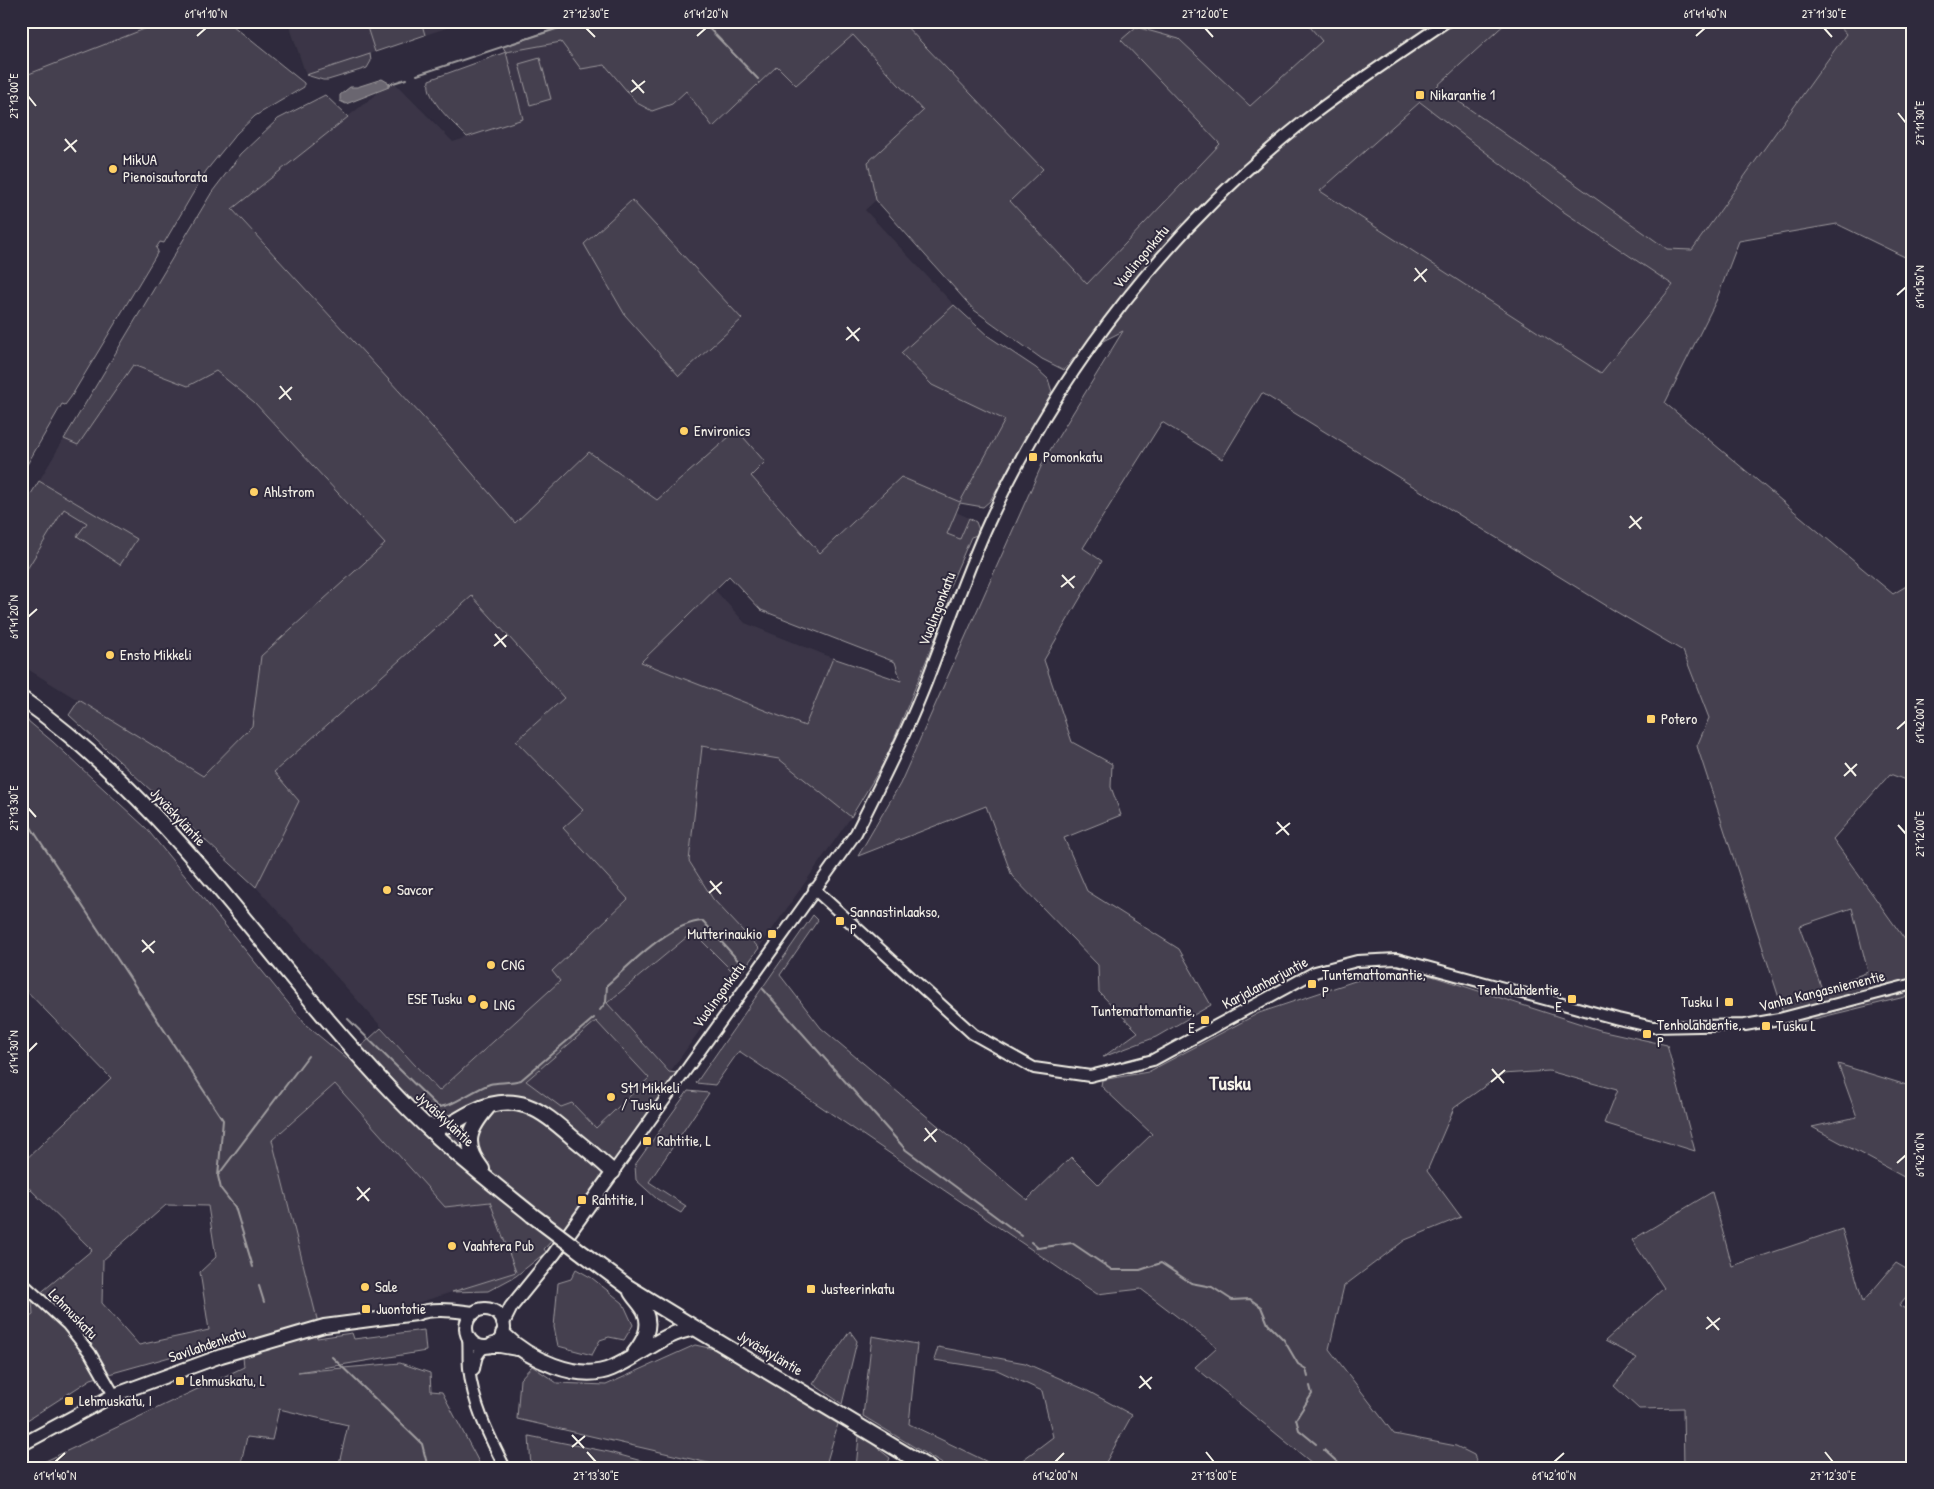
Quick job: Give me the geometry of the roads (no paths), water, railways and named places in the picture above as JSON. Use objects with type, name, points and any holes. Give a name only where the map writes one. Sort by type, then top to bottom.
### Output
[{"type":"highway","name":"Jyväskyläntie","points":[[21,698],[116,774],[159,818],[241,913],[326,1017],[391,1090],[426,1125],[495,1185],[628,1287],[929,1468]]},
{"type":"highway","points":[[426,1125],[436,1128],[446,1126],[472,1112],[489,1106],[507,1103],[534,1107],[548,1116],[613,1172]]},
{"type":"highway","points":[[489,1106],[471,1130],[470,1146],[475,1160],[495,1185]]},
{"type":"highway","points":[[628,1287],[645,1312],[648,1323],[643,1342],[631,1357]]},
{"type":"highway","points":[[503,1328],[525,1351]]},
{"type":"highway","points":[[489,1346],[508,1346],[525,1351],[551,1364],[586,1373],[612,1368],[669,1334],[694,1328]]},
{"type":"main road","name":"Vuolingonkatu","points":[[533,1280],[613,1172]]},
{"type":"main road","name":"Savilahdenkatu","points":[[21,1445],[114,1395],[221,1356],[324,1326],[416,1314],[422,1311],[479,1311],[503,1305],[533,1280]]},
{"type":"main road","points":[[503,1328],[497,1313],[479,1311],[467,1322],[467,1334],[475,1344],[489,1346],[500,1339],[503,1328],[507,1313],[533,1280]]},
{"type":"main road","name":"Savilahdenkatu","points":[[416,1314],[422,1317],[453,1319],[467,1334]]},
{"type":"street","name":"Vuolingonkatu","points":[[613,1172],[814,889],[856,833],[887,772],[924,687],[990,520],[1019,462],[1055,398],[1084,355],[1154,265],[1198,217],[1237,180],[1303,122],[1336,97],[1447,21]]},
{"type":"street","name":"Karjalanharjuntie","points":[[814,889],[973,1034],[1034,1068],[1090,1076],[1153,1060],[1315,972],[1357,961],[1397,959],[1618,1019]]},
{"type":"street","name":"Vanha Kangasniementie","points":[[1618,1019],[1653,1027],[1744,1025],[1779,1019],[1913,984]]},
{"type":"street","name":"Lehmuskatu","points":[[21,1282],[67,1324],[90,1353],[114,1395]]},
{"type":"street","points":[[467,1334],[469,1369],[476,1402],[485,1430],[506,1468]]},
{"type":"street","points":[[472,1378],[479,1351],[489,1346]]},
{"type":"waterway","points":[[417,75],[580,21]]},
{"type":"waterway","points":[[702,21],[758,79]]},
{"type":"waterway","points":[[390,84],[406,79]]},
{"type":"waterway","points":[[21,812],[223,1120],[218,1176],[221,1189],[235,1207],[253,1267]]},
{"type":"waterway","points":[[600,1010],[606,1002],[607,985],[664,936],[690,923],[703,921],[742,965]]},
{"type":"waterway","points":[[763,989],[906,1150],[1022,1236]]},
{"type":"waterway","points":[[348,1019],[438,1107],[450,1104],[490,1084],[521,1080],[594,1018]]},
{"type":"waterway","points":[[219,1174],[308,1056]]},
{"type":"waterway","points":[[1031,1242],[1038,1248],[1072,1243],[1112,1270],[1140,1270],[1161,1263],[1191,1283],[1212,1287],[1232,1300],[1250,1299],[1261,1307],[1268,1324],[1284,1340],[1298,1364],[1306,1369],[1308,1377]]},
{"type":"waterway","points":[[259,1286],[264,1302]]},
{"type":"waterway","points":[[332,1357],[422,1444],[428,1468]]},
{"type":"waterway","points":[[1310,1386],[1312,1394],[1296,1419],[1299,1430],[1316,1444]]},
{"type":"waterway","points":[[1324,1450],[1344,1468]]},
{"type":"place","name":"Nikarantie 1","points":[[1420,95]]},
{"type":"place","name":"MikUA Pienoisautorata","points":[[113,169]]},
{"type":"place","name":"Environics","points":[[684,431]]},
{"type":"place","name":"Pomonkatu","points":[[1033,457]]},
{"type":"place","name":"Ahlstrom","points":[[254,492]]},
{"type":"place","name":"Ensto Mikkeli","points":[[110,655]]},
{"type":"place","name":"Potero","points":[[1651,719]]},
{"type":"place","name":"Savcor","points":[[387,890]]},
{"type":"place","name":"Sannastinlaakso, P","points":[[840,921]]},
{"type":"place","name":"Mutterinaukio","points":[[772,934]]},
{"type":"place","name":"CNG","points":[[491,965]]},
{"type":"place","name":"Tuntemattomantie, P","points":[[1312,984]]},
{"type":"place","name":"ESE Tusku","points":[[472,999]]},
{"type":"place","name":"Tenholahdentie, E","points":[[1572,999]]},
{"type":"place","name":"Tusku I","points":[[1729,1002]]},
{"type":"place","name":"LNG","points":[[484,1005]]},
{"type":"place","name":"Tuntemattomantie, E","points":[[1205,1020]]},
{"type":"place","name":"Tusku L","points":[[1766,1026]]},
{"type":"place","name":"Tenholahdentie, P","points":[[1647,1034]]},
{"type":"place","name":"St1 Mikkeli / Tusku","points":[[611,1097]]},
{"type":"place","name":"Rahtitie, L","points":[[647,1141]]},
{"type":"place","name":"Rahtitie, I","points":[[582,1200]]},
{"type":"place","name":"Vaahtera Pub","points":[[452,1246]]},
{"type":"place","name":"Sale","points":[[365,1287]]},
{"type":"place","name":"Justeerinkatu","points":[[811,1289]]},
{"type":"place","name":"Juontotie","points":[[366,1309]]},
{"type":"place","name":"Lehmuskatu, L","points":[[180,1381]]},
{"type":"place","name":"Lehmuskatu, I","points":[[69,1401]]},
{"type":"district","name":"Tusku","points":[[1230,1083]]}]
